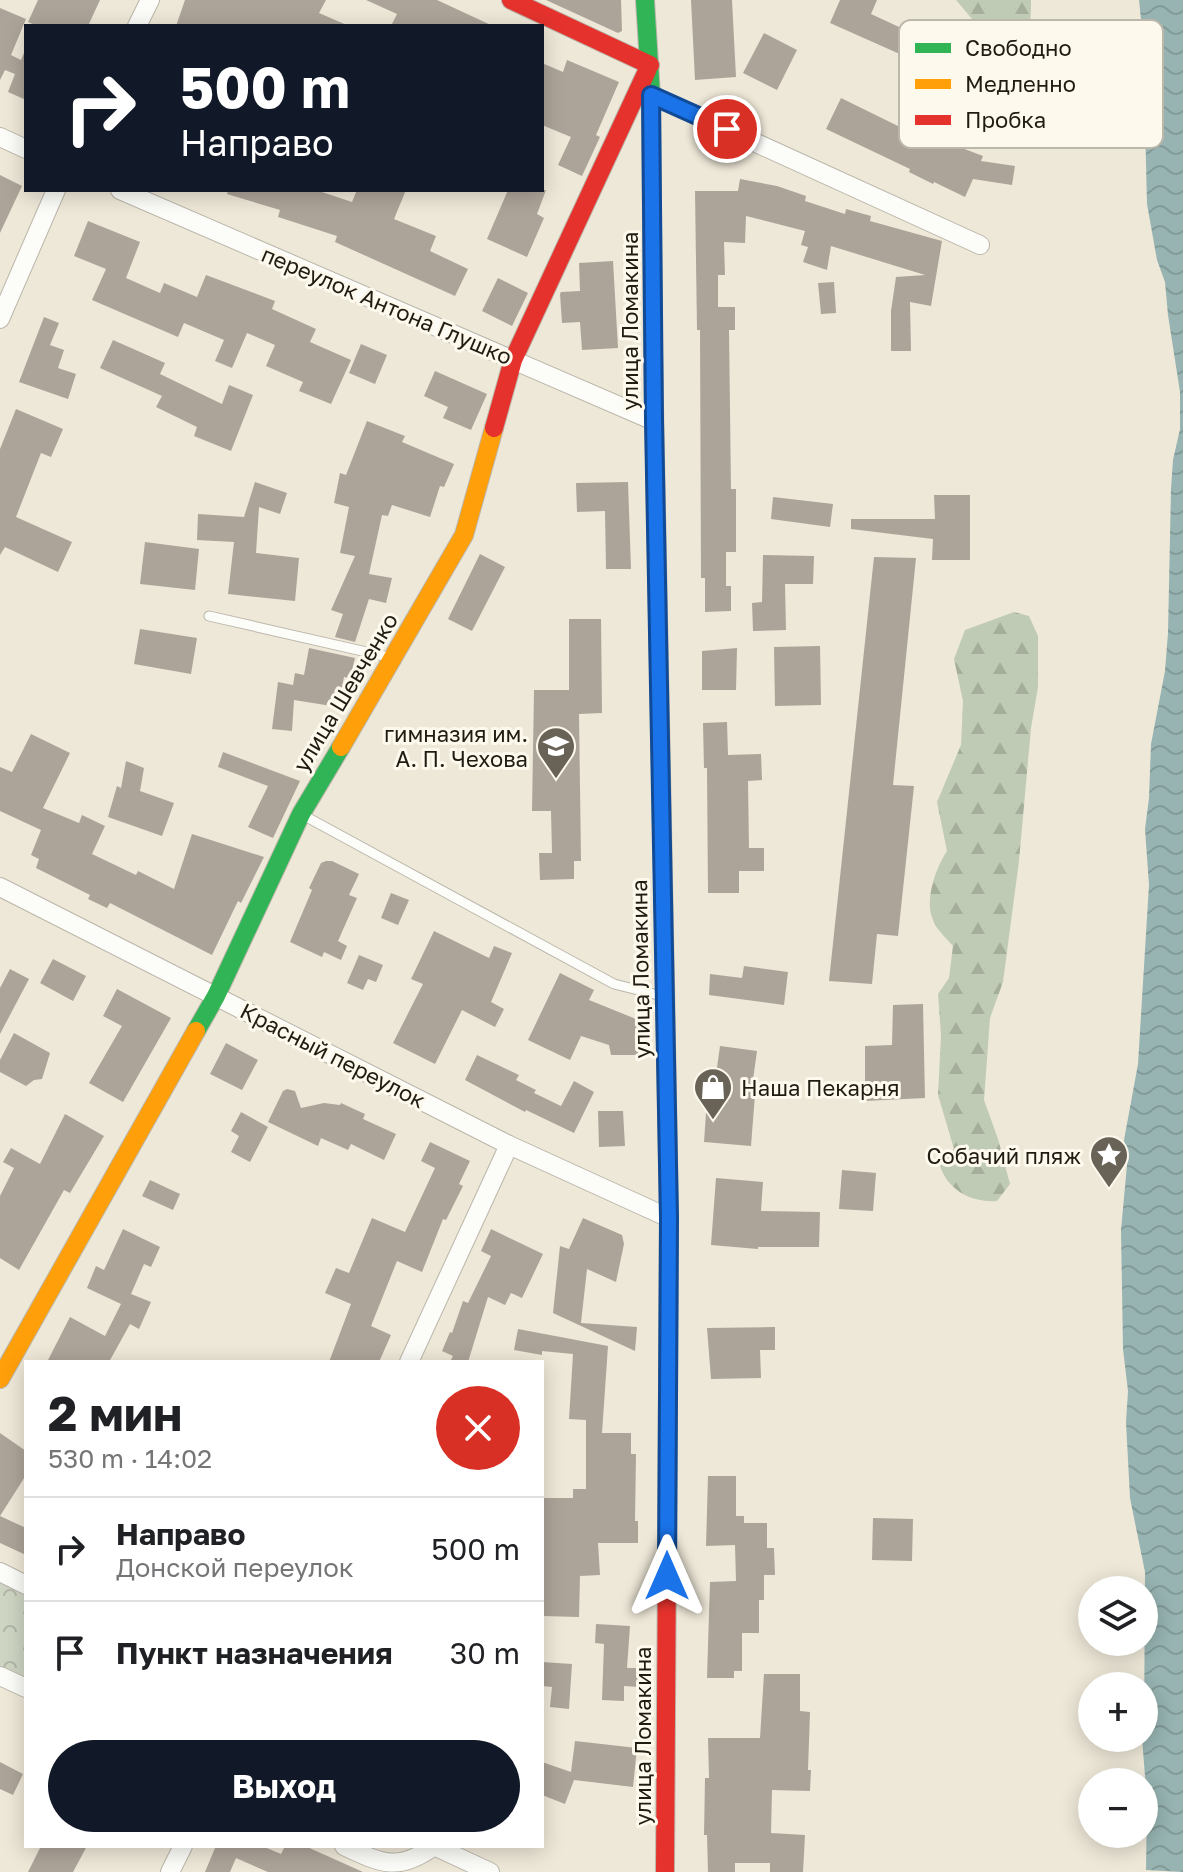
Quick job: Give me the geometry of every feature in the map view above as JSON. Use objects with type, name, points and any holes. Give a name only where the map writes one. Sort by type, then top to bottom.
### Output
[{"type":"street","points":[[138,24],[150,0]]},
{"type":"street","points":[[511,0],[650,65]]},
{"type":"street","name":"улица Шевченко","points":[[0,1379],[216,996],[301,814],[464,535],[513,360],[650,65],[645,0]]},
{"type":"street","name":"улица Ломакина","points":[[650,65],[669,1218],[665,1872]]},
{"type":"street","points":[[651,95],[980,245]]},
{"type":"street","points":[[0,137],[24,148]]},
{"type":"street","points":[[0,319],[55,192]]},
{"type":"street","name":"переулок Антона Глушко","points":[[125,192],[654,421]]},
{"type":"street","name":"Красный переулок","points":[[0,887],[509,1145],[669,1218]]},
{"type":"street","points":[[410,1360],[509,1145]]},
{"type":"street","points":[[0,1572],[24,1584]]},
{"type":"street","points":[[0,1676],[24,1687]]},
{"type":"street","points":[[170,1872],[182,1848]]},
{"type":"street","points":[[349,1848],[384,1862],[408,1863],[431,1848]]},
{"type":"street","points":[[438,1848],[490,1872]]},
{"type":"lane","points":[[209,616],[394,659]]},
{"type":"lane","points":[[301,814],[614,984],[665,997]]},
{"type":"green space","points":[[956,0],[1031,0],[1030,20],[973,20]]},
{"type":"green space","points":[[1014,612],[1029,616],[1038,636],[1038,687],[1003,982],[990,1018],[984,1100],[1010,1184],[997,1201],[987,1201],[970,1197],[955,1188],[940,1166],[954,1149],[938,1095],[941,1035],[938,994],[949,978],[953,946],[935,924],[930,903],[935,875],[947,851],[937,802],[961,745],[963,701],[954,659],[965,630]]},
{"type":"green space","points":[[0,1582],[24,1594],[24,1679],[0,1667]]},
{"type":"water","points":[[1139,0],[1183,0],[1183,1872],[1146,1870],[1146,1848],[1158,1848],[1158,1768],[1144,1768],[1143,1752],[1158,1752],[1158,1672],[1144,1672],[1144,1656],[1158,1656],[1158,1576],[1145,1576],[1130,1498],[1121,1230],[1127,1165],[1124,1140],[1138,1064],[1149,885],[1145,829],[1151,744],[1165,671],[1171,489],[1180,429],[1180,392],[1165,282],[1157,260],[1147,204],[1146,148],[1163,148],[1163,20],[1141,20]]},
{"type":"building","points":[[38,0],[100,0],[89,24],[28,22]]},
{"type":"building","points":[[185,0],[326,0],[319,13],[344,24],[177,24]]},
{"type":"building","points":[[366,0],[437,0],[489,24],[392,24],[397,14]]},
{"type":"building","points":[[546,0],[621,0],[622,31],[618,33]]},
{"type":"building","points":[[691,0],[732,0],[736,77],[695,80]]},
{"type":"building","points":[[840,0],[877,0],[871,14],[899,27],[899,54],[830,23]]},
{"type":"building","points":[[0,8],[26,19],[11,55],[21,60],[24,53],[24,99],[8,92],[15,74],[5,70],[0,80]]},
{"type":"building","points":[[764,33],[797,50],[777,90],[743,73]]},
{"type":"building","points":[[567,60],[619,82],[596,135],[600,137],[582,176],[558,165],[571,137],[544,126],[544,64],[563,72]]},
{"type":"building","points":[[841,98],[898,126],[899,148],[962,148],[983,156],[981,161],[1015,166],[1012,185],[973,179],[965,197],[826,129]]},
{"type":"building","points":[[0,175],[22,186],[0,233]]},
{"type":"building","points":[[740,179],[777,186],[806,196],[805,201],[845,214],[846,209],[871,216],[870,221],[942,241],[931,306],[910,302],[911,351],[891,351],[891,311],[896,277],[925,275],[831,246],[827,270],[803,262],[808,247],[801,245],[805,231],[746,216],[745,243],[724,242],[725,275],[718,275],[718,307],[735,307],[735,330],[729,330],[731,489],[736,489],[736,552],[726,552],[726,586],[731,586],[731,611],[705,612],[705,578],[701,578],[700,330],[697,330],[695,191],[738,191]]},
{"type":"building","points":[[546,190],[537,214],[544,218],[527,257],[487,239],[507,192]]},
{"type":"building","points":[[322,192],[352,202],[356,192],[405,192],[394,219],[436,236],[430,251],[468,269],[455,296],[335,242],[337,236],[278,217],[280,210],[227,194]]},
{"type":"building","points":[[88,221],[140,242],[126,278],[160,293],[164,283],[197,297],[206,275],[275,301],[272,309],[316,329],[310,342],[351,360],[331,404],[299,391],[303,382],[266,366],[275,345],[247,333],[232,368],[215,361],[224,340],[184,323],[178,337],[92,300],[106,269],[74,256]]},
{"type":"building","points":[[613,261],[618,348],[582,350],[580,322],[562,323],[560,294],[580,291],[579,263]]},
{"type":"building","points":[[498,278],[528,293],[512,326],[482,311]]},
{"type":"building","points":[[834,282],[836,313],[821,314],[818,283]]},
{"type":"building","points":[[44,317],[59,323],[50,345],[64,350],[58,368],[76,374],[68,399],[19,382]]},
{"type":"building","points":[[113,340],[165,363],[160,374],[222,404],[229,385],[253,395],[231,451],[194,436],[197,427],[156,407],[162,396],[100,368]]},
{"type":"building","points":[[361,344],[387,355],[375,384],[349,373]]},
{"type":"building","points":[[435,371],[487,394],[471,430],[443,418],[448,407],[424,396]]},
{"type":"building","points":[[16,409],[63,429],[51,457],[41,453],[16,517],[72,542],[58,572],[5,547],[0,555],[0,449]]},
{"type":"building","points":[[367,421],[405,436],[402,442],[454,464],[444,487],[440,486],[430,517],[392,505],[388,516],[382,515],[369,574],[392,578],[386,603],[369,599],[355,642],[335,637],[343,614],[331,610],[355,556],[340,553],[349,507],[334,503],[340,473],[346,475]]},
{"type":"building","points":[[255,482],[287,493],[280,514],[259,507],[256,553],[299,558],[295,601],[228,594],[234,542],[197,540],[198,514],[244,517]]},
{"type":"building","points":[[628,482],[631,569],[606,569],[605,511],[577,512],[576,483]]},
{"type":"building","points":[[934,495],[970,495],[970,560],[932,560],[933,539],[851,529],[851,519],[935,519]]},
{"type":"building","points":[[773,497],[833,504],[830,527],[771,519]]},
{"type":"building","points":[[145,542],[199,549],[195,590],[140,584]]},
{"type":"building","points":[[480,554],[505,567],[472,631],[448,619]]},
{"type":"building","points":[[763,555],[814,556],[813,584],[785,584],[786,630],[753,631],[752,603],[762,602]]},
{"type":"building","points":[[874,557],[916,558],[893,785],[914,786],[898,936],[877,934],[872,984],[829,981]]},
{"type":"building","points":[[569,619],[601,619],[602,713],[579,714],[581,861],[574,861],[574,879],[540,880],[539,853],[552,853],[551,811],[532,811],[534,690],[569,690]]},
{"type":"building","points":[[140,629],[197,638],[191,674],[134,664]]},
{"type":"building","points":[[820,646],[821,705],[775,706],[774,647]]},
{"type":"building","points":[[309,648],[355,658],[350,678],[344,677],[338,707],[294,700],[292,731],[272,729],[278,682],[293,685],[295,673],[304,675]]},
{"type":"building","points":[[737,648],[736,690],[702,690],[702,651]]},
{"type":"building","points":[[727,722],[728,755],[761,754],[762,780],[748,781],[749,848],[764,848],[764,871],[739,871],[739,893],[708,893],[707,768],[704,768],[703,723]]},
{"type":"building","points":[[31,734],[70,753],[43,808],[79,823],[82,815],[105,826],[92,854],[136,875],[138,871],[174,889],[192,834],[264,857],[212,955],[110,903],[107,908],[88,899],[90,895],[36,868],[39,859],[31,855],[41,830],[0,811],[0,767],[12,772]]},
{"type":"building","points":[[223,752],[300,781],[273,838],[248,827],[268,786],[218,767]]},
{"type":"building","points":[[126,761],[144,768],[140,791],[174,803],[162,836],[108,817],[117,786],[121,788]]},
{"type":"building","points":[[326,861],[359,874],[349,895],[357,898],[338,941],[347,946],[341,960],[324,952],[322,957],[290,942],[312,890],[309,888],[321,863]]},
{"type":"building","points":[[391,893],[409,900],[398,925],[381,918]]},
{"type":"building","points":[[434,931],[489,958],[494,946],[512,953],[491,1002],[504,1009],[495,1027],[462,1010],[435,1064],[393,1043],[423,984],[411,979]]},
{"type":"building","points":[[359,955],[383,965],[376,982],[368,979],[363,990],[347,983]]},
{"type":"building","points":[[53,959],[86,976],[73,1001],[40,983]]},
{"type":"building","points":[[744,966],[788,972],[784,1005],[709,995],[710,974],[742,978]]},
{"type":"building","points":[[10,969],[29,979],[0,1034],[0,988]]},
{"type":"building","points":[[560,973],[594,990],[589,1000],[636,1019],[639,1025],[638,1055],[611,1055],[609,1045],[581,1036],[570,1060],[528,1040]]},
{"type":"building","points":[[117,989],[171,1018],[123,1102],[89,1083],[122,1026],[103,1016]]},
{"type":"building","points":[[923,1004],[925,1098],[865,1101],[865,1046],[892,1045],[893,1005]]},
{"type":"building","points":[[14,1033],[50,1053],[42,1079],[26,1086],[0,1072],[0,1060]]},
{"type":"building","points":[[226,1043],[258,1060],[242,1090],[210,1074]]},
{"type":"building","points":[[720,1046],[757,1051],[751,1094],[755,1094],[751,1146],[704,1142],[706,1113],[715,1113]]},
{"type":"building","points":[[477,1055],[519,1075],[516,1080],[561,1106],[574,1081],[594,1092],[574,1133],[525,1112],[465,1080]]},
{"type":"building","points":[[283,1091],[295,1091],[301,1108],[341,1103],[365,1114],[363,1119],[396,1134],[384,1160],[351,1144],[348,1150],[321,1138],[318,1146],[268,1122]]},
{"type":"building","points":[[598,1111],[623,1111],[625,1146],[599,1147]]},
{"type":"building","points":[[241,1112],[268,1127],[250,1162],[231,1152],[239,1136],[231,1131]]},
{"type":"building","points":[[65,1114],[104,1136],[70,1193],[64,1190],[19,1270],[0,1258],[0,1196],[14,1168],[3,1162],[11,1148],[40,1164]]},
{"type":"building","points":[[430,1142],[470,1161],[459,1184],[463,1186],[446,1220],[443,1219],[422,1272],[397,1261],[371,1326],[391,1335],[380,1360],[330,1360],[351,1304],[325,1293],[336,1268],[349,1273],[372,1218],[405,1232],[435,1168],[421,1161]]},
{"type":"building","points":[[842,1170],[876,1173],[873,1211],[839,1209]]},
{"type":"building","points":[[716,1178],[763,1182],[761,1211],[820,1212],[819,1247],[758,1249],[711,1245]]},
{"type":"building","points":[[150,1180],[180,1194],[173,1210],[142,1196]]},
{"type":"building","points":[[583,1218],[622,1235],[624,1244],[616,1282],[587,1269],[581,1323],[637,1327],[635,1351],[553,1313],[560,1246],[569,1249]]},
{"type":"building","points":[[123,1229],[160,1247],[151,1267],[144,1264],[131,1294],[151,1302],[139,1329],[130,1324],[110,1360],[48,1360],[70,1317],[105,1336],[121,1304],[87,1288],[96,1266],[104,1270]]},
{"type":"building","points":[[491,1229],[543,1254],[522,1298],[511,1293],[505,1305],[488,1297],[469,1360],[451,1360],[453,1356],[442,1351],[463,1301],[468,1303],[491,1256],[481,1251]]},
{"type":"building","points":[[775,1327],[775,1350],[760,1350],[761,1378],[711,1379],[707,1328]]},
{"type":"building","points":[[518,1329],[608,1346],[602,1433],[631,1433],[631,1454],[636,1454],[635,1521],[638,1521],[638,1543],[598,1543],[600,1575],[580,1576],[579,1617],[544,1616],[544,1498],[573,1498],[573,1489],[586,1489],[586,1420],[569,1419],[573,1354],[542,1351],[542,1355],[514,1350]]},
{"type":"building","points":[[0,1433],[24,1450],[24,1478],[0,1516]]},
{"type":"building","points":[[708,1476],[736,1476],[736,1516],[744,1516],[744,1523],[767,1523],[767,1548],[774,1548],[775,1575],[764,1575],[764,1600],[759,1600],[759,1633],[742,1633],[742,1671],[734,1671],[734,1678],[707,1678],[710,1582],[736,1581],[735,1545],[706,1546]]},
{"type":"building","points":[[0,1516],[24,1527],[24,1554],[0,1543]]},
{"type":"building","points":[[873,1518],[913,1519],[912,1561],[872,1560]]},
{"type":"building","points":[[596,1624],[630,1626],[627,1668],[640,1668],[639,1687],[624,1686],[624,1701],[602,1700],[604,1644],[595,1643]]},
{"type":"building","points":[[544,1662],[572,1664],[569,1709],[550,1707],[552,1687],[544,1686]]},
{"type":"building","points":[[764,1674],[800,1674],[800,1711],[810,1712],[810,1791],[772,1790],[771,1833],[805,1835],[803,1872],[770,1872],[770,1863],[735,1863],[735,1872],[708,1872],[707,1835],[704,1835],[705,1778],[709,1778],[708,1738],[760,1738]]},
{"type":"building","points":[[575,1741],[637,1748],[633,1787],[574,1780],[565,1804],[544,1796],[544,1763],[571,1772]]},
{"type":"building","points":[[0,1762],[23,1774],[13,1795],[0,1789]]},
{"type":"building","points":[[40,1848],[86,1848],[73,1872],[28,1872]]},
{"type":"building","points":[[215,1848],[267,1848],[281,1854],[284,1848],[309,1848],[363,1872],[268,1872],[236,1858],[230,1872],[205,1872]]},
{"type":"traffic: fast","points":[[645,0],[651,95],[653,352]]},
{"type":"traffic: fast","points":[[196,1031],[216,996],[301,814],[341,747]]},
{"type":"traffic: fast","points":[[665,984],[669,1218],[667,1553]]},
{"type":"traffic: slow","points":[[653,352],[665,984]]},
{"type":"traffic: slow","points":[[341,747],[464,535],[494,428]]},
{"type":"traffic: slow","points":[[0,1379],[196,1031]]},
{"type":"traffic: jam","points":[[511,0],[650,65]]},
{"type":"traffic: jam","points":[[494,428],[513,360],[647,71]]},
{"type":"traffic: jam","points":[[665,1872],[667,1553]]},
{"type":"place","name":"гимназия им. А. П. Чехова","points":[[556,780]]},
{"type":"place","name":"Наша Пекарня","points":[[713,1121]]},
{"type":"place","name":"Собачий пляж","points":[[1109,1189]]},
{"type":"route","points":[[667,1576],[669,1218],[651,95],[727,129]]}]
